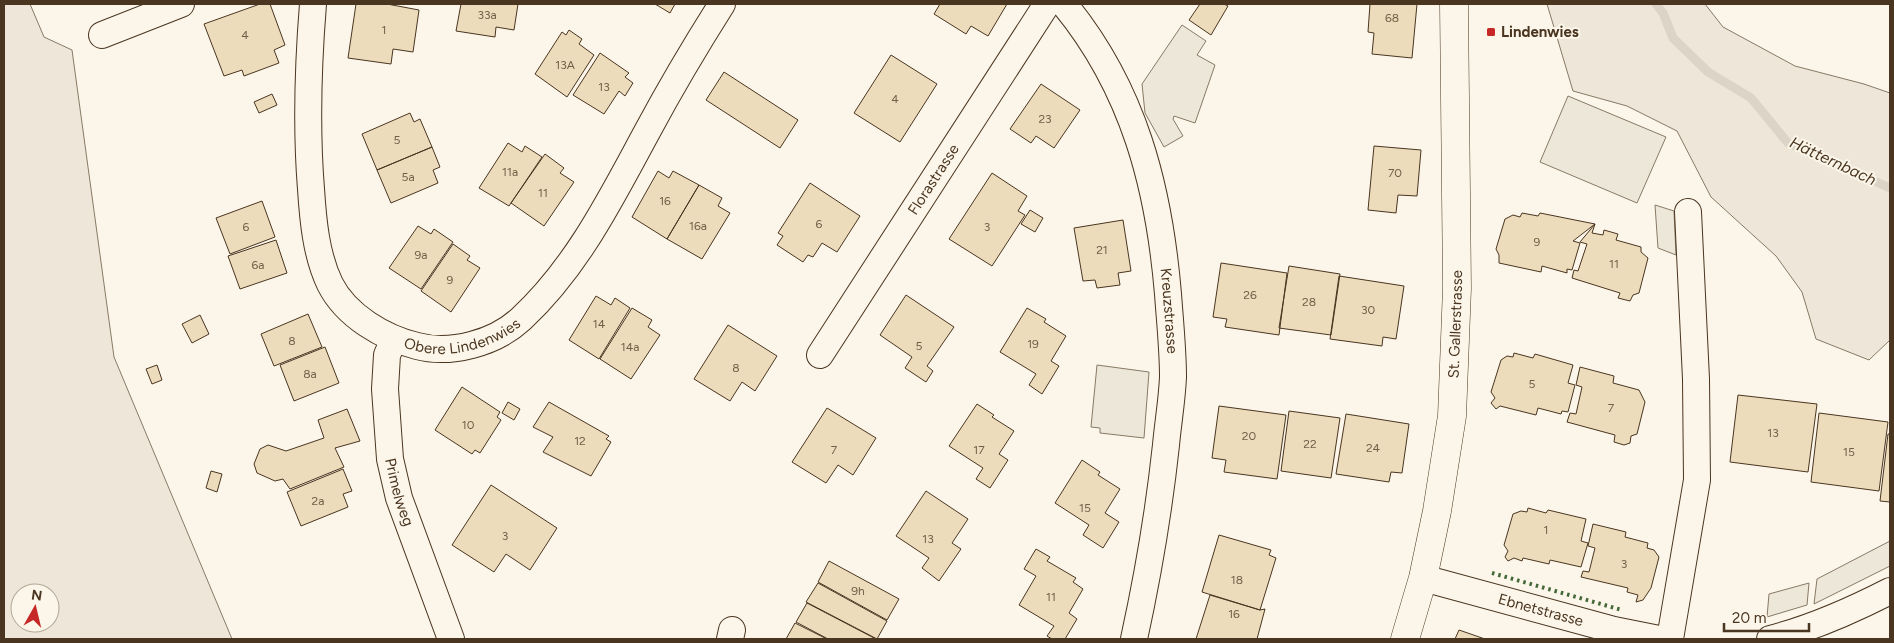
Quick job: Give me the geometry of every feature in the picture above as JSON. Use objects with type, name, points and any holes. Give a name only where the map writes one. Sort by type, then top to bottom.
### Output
[{"type":"street","points":[[102,35],[181,4]]},
{"type":"street","name":"Obere Lindenwies","points":[[312,4],[306,99],[308,157],[317,244],[330,284],[352,312],[394,339],[421,347],[462,348],[506,331],[540,300],[581,250],[722,4]]},
{"type":"street","name":"Florastrasse","points":[[820,355],[1047,4]]},
{"type":"street","name":"Kreuzstrasse","points":[[1064,4],[1099,50],[1136,128],[1149,174],[1163,238],[1172,342],[1172,392],[1162,485],[1134,639]]},
{"type":"street","name":"St. Gallerstrasse","points":[[1405,639],[1423,578],[1450,441],[1454,388],[1457,288],[1454,4]]},
{"type":"street","points":[[1670,639],[1697,480],[1696,380],[1688,212]]},
{"type":"street","name":"Primelweg","points":[[394,339],[387,355],[385,389],[390,459],[399,498],[451,639]]},
{"type":"street","name":"Ebnetstrasse","points":[[1423,578],[1614,630],[1659,639]]},
{"type":"street","points":[[1770,639],[1811,627],[1848,612],[1890,591]]},
{"type":"shaded area","points":[[4,4],[30,4],[44,37],[72,50],[114,357],[232,639],[4,639]]},
{"type":"shaded area","points":[[1547,4],[1705,4],[1723,27],[1795,66],[1864,84],[1890,93],[1890,340],[1869,360],[1816,339],[1802,292],[1776,256],[1711,197],[1677,131],[1627,106],[1573,91]]},
{"type":"shaded area","points":[[1182,25],[1206,41],[1197,55],[1215,65],[1195,123],[1174,116],[1173,119],[1183,136],[1164,147],[1145,113],[1142,84]]},
{"type":"shaded area","points":[[1568,96],[1666,137],[1637,203],[1540,162]]},
{"type":"shaded area","points":[[1655,205],[1674,211],[1676,255],[1658,248]]},
{"type":"shaded area","points":[[1097,365],[1149,372],[1144,438],[1100,433],[1100,428],[1091,427]]},
{"type":"shaded area","points":[[1890,541],[1890,566],[1814,604],[1817,579]]},
{"type":"shaded area","points":[[1809,583],[1807,605],[1767,617],[1769,594]]},
{"type":"building","points":[[260,4],[270,4],[285,45],[274,50],[279,63],[244,76],[242,70],[224,76],[204,24]]},
{"type":"building","points":[[356,4],[387,4],[419,10],[413,52],[393,49],[391,64],[348,58]]},
{"type":"building","points":[[461,4],[518,4],[514,30],[496,27],[495,37],[456,31]]},
{"type":"building","points":[[655,4],[675,4],[670,13]]},
{"type":"building","points":[[940,4],[1007,4],[988,36],[971,26],[966,34],[934,14]]},
{"type":"building","points":[[1200,4],[1224,4],[1228,6],[1211,35],[1189,20]]},
{"type":"building","points":[[1370,4],[1417,4],[1412,58],[1372,54],[1374,33],[1368,32]]},
{"type":"building","points":[[569,30],[582,39],[579,44],[594,55],[567,97],[535,74],[562,32],[566,35]]},
{"type":"building","points":[[600,53],[629,73],[625,77],[633,83],[625,96],[619,91],[604,114],[573,95]]},
{"type":"building","points":[[891,55],[937,84],[900,142],[854,113]]},
{"type":"building","points":[[724,72],[798,120],[780,148],[706,100]]},
{"type":"building","points":[[1041,84],[1080,110],[1054,148],[1036,136],[1031,143],[1010,129]]},
{"type":"building","points":[[272,94],[277,105],[259,113],[254,102]]},
{"type":"building","points":[[410,113],[414,122],[420,119],[432,147],[377,170],[362,134]]},
{"type":"building","points":[[508,143],[522,152],[525,146],[542,157],[509,206],[479,188]]},
{"type":"building","points":[[1374,146],[1421,150],[1417,196],[1398,195],[1396,213],[1368,210]]},
{"type":"building","points":[[432,147],[440,167],[433,170],[438,183],[391,203],[377,170]]},
{"type":"building","points":[[545,154],[564,168],[560,173],[574,182],[544,226],[511,203]]},
{"type":"building","points":[[658,171],[669,178],[673,171],[699,185],[667,239],[632,217]]},
{"type":"building","points":[[992,173],[1027,196],[1018,211],[1025,215],[992,266],[949,239]]},
{"type":"building","points":[[810,183],[860,216],[837,252],[822,243],[813,257],[808,255],[803,262],[777,245],[783,236],[778,233]]},
{"type":"building","points":[[699,185],[722,198],[718,206],[730,213],[702,259],[667,239]]},
{"type":"building","points":[[262,201],[275,237],[230,254],[216,218]]},
{"type":"building","points":[[1030,210],[1043,218],[1035,232],[1021,224]]},
{"type":"building","points":[[1522,213],[1538,216],[1540,213],[1595,224],[1573,241],[1580,243],[1572,270],[1567,269],[1567,273],[1542,266],[1541,272],[1499,263],[1499,255],[1496,249],[1505,219],[1513,215],[1520,217]]},
{"type":"building","points":[[1123,220],[1131,271],[1118,273],[1120,285],[1097,288],[1095,280],[1083,281],[1074,228]]},
{"type":"building","points":[[1595,224],[1592,233],[1603,235],[1604,230],[1618,234],[1616,240],[1641,247],[1641,252],[1648,258],[1639,293],[1633,295],[1630,301],[1618,298],[1620,293],[1572,278],[1574,270],[1578,271],[1587,244],[1580,242]]},
{"type":"building","points":[[418,226],[431,234],[434,229],[453,242],[421,289],[389,268]]},
{"type":"building","points":[[276,240],[287,273],[240,289],[228,256]]},
{"type":"building","points":[[453,244],[470,256],[467,260],[480,268],[451,312],[421,291]]},
{"type":"building","points":[[1221,263],[1287,273],[1279,335],[1225,327],[1227,319],[1213,317]]},
{"type":"building","points":[[1289,266],[1340,274],[1331,335],[1279,328]]},
{"type":"building","points":[[1339,276],[1404,286],[1396,339],[1383,337],[1382,346],[1330,339]]},
{"type":"building","points":[[906,295],[954,327],[927,366],[933,371],[926,382],[905,368],[912,357],[880,335]]},
{"type":"building","points":[[596,296],[611,305],[615,298],[630,308],[599,359],[569,340]]},
{"type":"building","points":[[632,308],[652,320],[648,327],[660,335],[631,379],[600,359]]},
{"type":"building","points":[[1027,308],[1046,319],[1044,322],[1066,336],[1051,361],[1059,366],[1042,394],[1029,385],[1036,374],[1000,352]]},
{"type":"building","points":[[308,314],[322,347],[274,366],[261,334]]},
{"type":"building","points":[[200,315],[209,334],[192,343],[182,324]]},
{"type":"building","points":[[728,325],[777,356],[755,391],[742,382],[730,401],[694,379]]},
{"type":"building","points":[[325,347],[339,383],[294,401],[280,365]]},
{"type":"building","points":[[1514,353],[1533,358],[1535,354],[1573,365],[1568,383],[1575,385],[1568,412],[1562,411],[1561,414],[1538,408],[1536,415],[1500,406],[1496,409],[1491,403],[1495,398],[1491,392],[1501,360],[1507,356],[1513,357]]},
{"type":"building","points":[[157,365],[162,380],[152,384],[146,369]]},
{"type":"building","points":[[1580,367],[1614,376],[1613,383],[1639,390],[1645,402],[1637,434],[1631,436],[1630,443],[1624,445],[1614,442],[1615,435],[1567,422],[1570,413],[1576,414],[1582,387],[1576,385]]},
{"type":"building","points":[[462,387],[500,412],[497,417],[501,420],[480,453],[475,450],[472,454],[435,430]]},
{"type":"building","points":[[1738,395],[1817,404],[1808,472],[1730,462]]},
{"type":"building","points":[[508,402],[520,409],[514,420],[502,413]]},
{"type":"building","points":[[549,402],[609,436],[606,439],[611,442],[591,476],[543,452],[553,437],[533,427]]},
{"type":"building","points":[[977,404],[994,415],[992,417],[1014,431],[999,454],[1008,460],[990,488],[976,479],[983,468],[949,446]]},
{"type":"building","points":[[1219,406],[1286,415],[1277,479],[1224,472],[1226,460],[1212,458]]},
{"type":"building","points":[[827,408],[876,438],[853,475],[838,465],[826,483],[792,462]]},
{"type":"building","points":[[347,409],[360,441],[335,448],[344,467],[290,489],[283,479],[275,481],[257,473],[254,464],[260,449],[268,445],[286,451],[324,438],[318,420]]},
{"type":"building","points":[[1289,411],[1340,418],[1331,478],[1281,471]]},
{"type":"building","points":[[1819,413],[1888,422],[1879,491],[1811,482]]},
{"type":"building","points":[[1346,414],[1409,424],[1402,473],[1391,472],[1389,482],[1336,474]]},
{"type":"building","points":[[1888,434],[1890,434],[1890,502],[1880,501]]},
{"type":"building","points":[[1082,460],[1100,472],[1098,475],[1120,489],[1105,513],[1119,522],[1103,548],[1083,535],[1089,525],[1055,503]]},
{"type":"building","points":[[343,469],[352,491],[343,494],[348,507],[301,526],[287,492]]},
{"type":"building","points":[[211,471],[222,474],[217,492],[206,488]]},
{"type":"building","points":[[491,485],[557,528],[530,570],[506,554],[494,572],[452,545]]},
{"type":"building","points":[[926,491],[968,519],[952,543],[961,549],[939,581],[922,568],[929,558],[896,536]]},
{"type":"building","points":[[1528,508],[1546,513],[1548,510],[1586,519],[1581,541],[1588,543],[1581,567],[1550,560],[1549,564],[1523,558],[1522,561],[1514,558],[1508,561],[1505,557],[1508,551],[1504,545],[1513,514],[1521,511],[1527,512]]},
{"type":"building","points":[[1593,524],[1626,532],[1625,537],[1648,543],[1647,548],[1654,550],[1659,557],[1651,588],[1643,600],[1636,602],[1638,595],[1627,592],[1628,588],[1581,577],[1583,571],[1589,572],[1595,548],[1588,546]]},
{"type":"building","points":[[1219,535],[1271,550],[1269,555],[1276,558],[1260,610],[1202,592]]},
{"type":"building","points":[[1036,549],[1050,557],[1047,561],[1076,578],[1073,582],[1083,589],[1069,613],[1077,619],[1065,639],[1052,639],[1047,636],[1054,626],[1019,605],[1036,576],[1024,569]]},
{"type":"building","points":[[829,561],[899,599],[887,620],[818,582]]},
{"type":"building","points":[[818,583],[887,621],[877,639],[806,602]]},
{"type":"building","points":[[1210,595],[1260,610],[1265,609],[1257,639],[1196,639]]},
{"type":"building","points":[[807,603],[876,639],[828,639],[796,622]]},
{"type":"building","points":[[795,623],[827,639],[786,639]]},
{"type":"building","points":[[1459,630],[1485,639],[1455,639]]},
{"type":"waterway","name":"Hätternbach","points":[[1656,4],[1663,13],[1673,38],[1708,72],[1751,98],[1788,143],[1890,188]]},
{"type":"hedge","points":[[1492,573],[1622,610]]},
{"type":"place","name":"Lindenwies","points":[[1491,32]]}]
